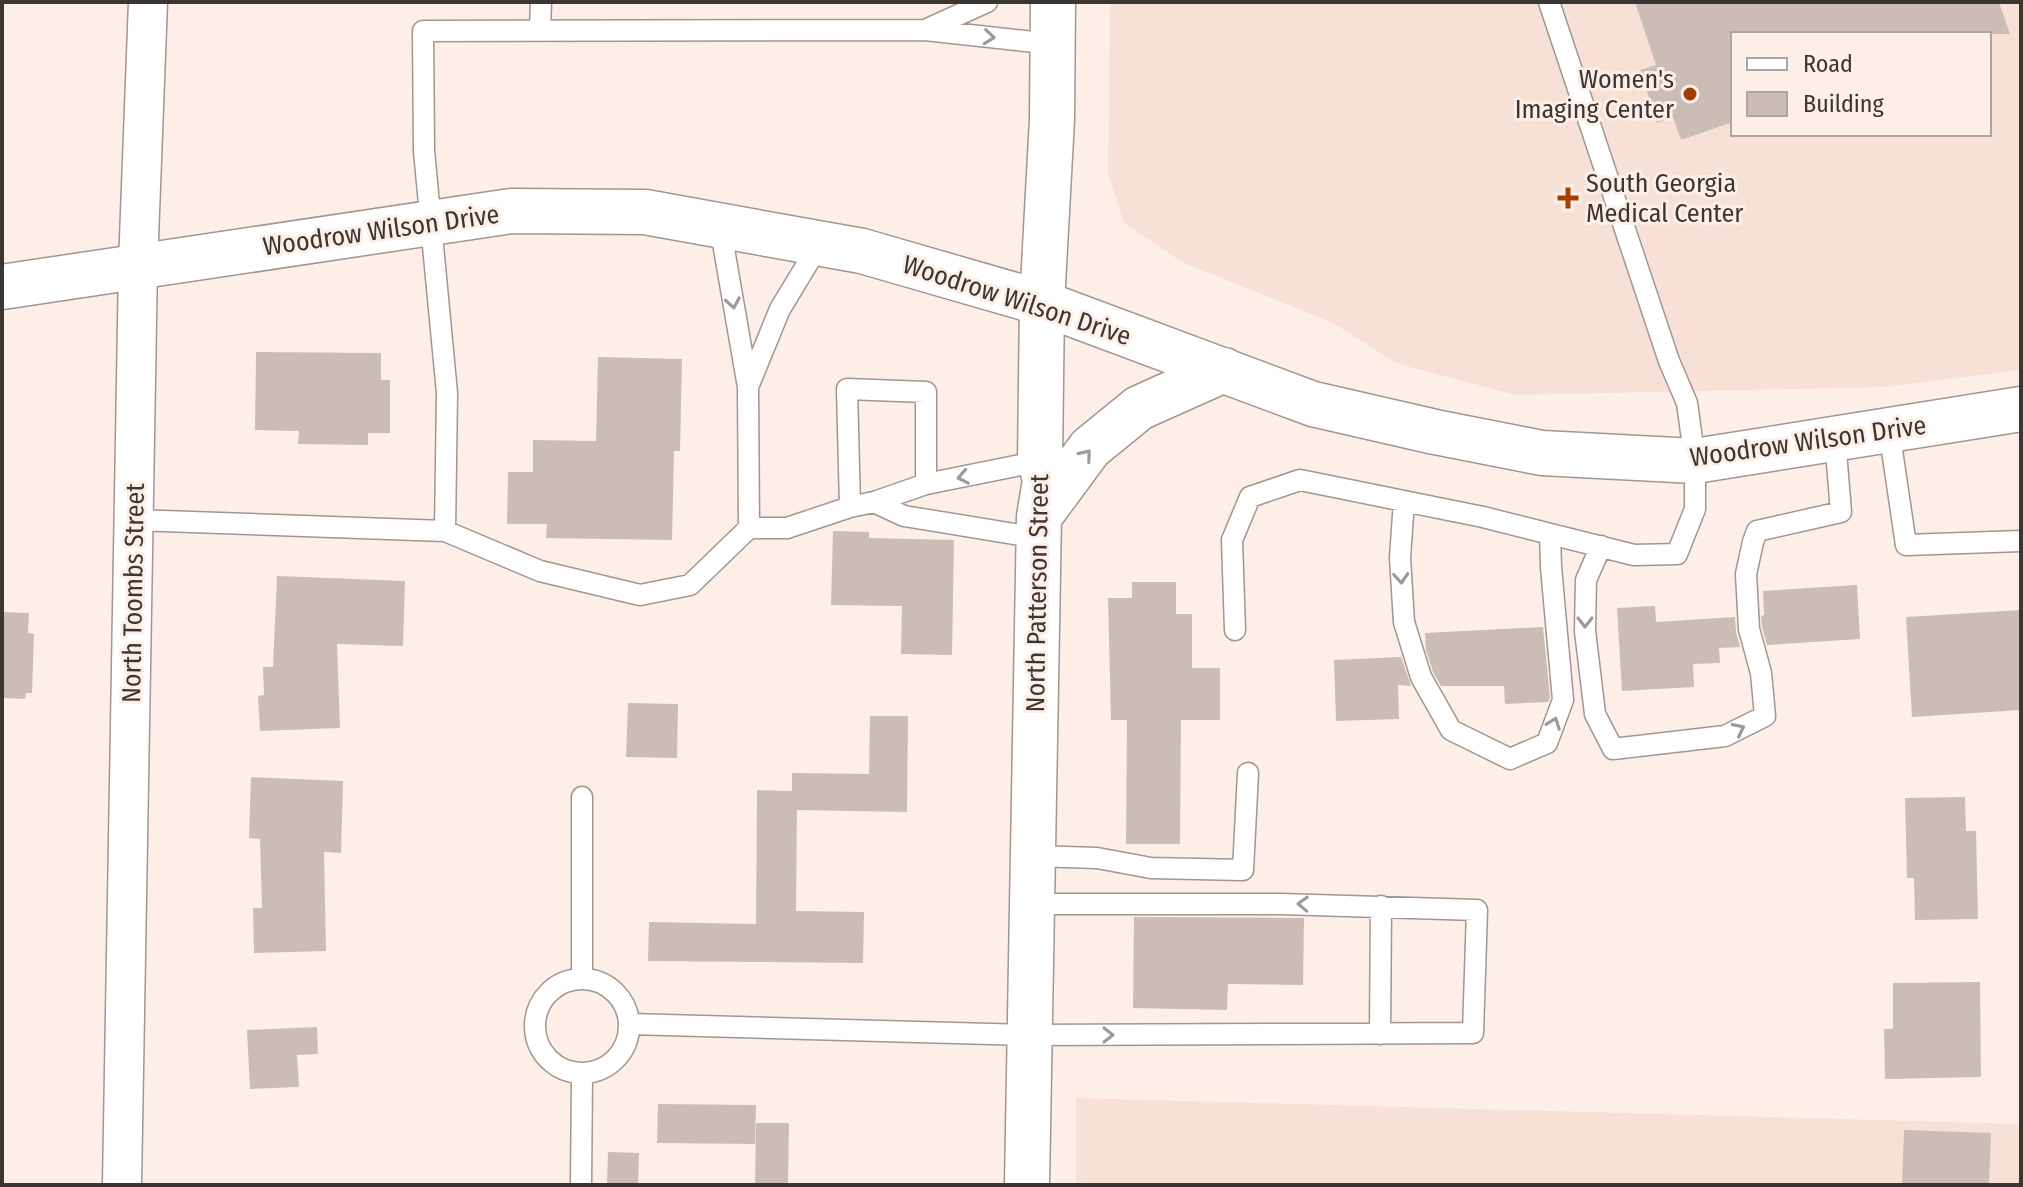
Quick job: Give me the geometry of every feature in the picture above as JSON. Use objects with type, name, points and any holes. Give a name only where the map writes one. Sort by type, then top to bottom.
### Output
[{"type":"main road","name":"North Patterson Street","points":[[1027,1185],[1038,527],[1045,480],[1040,461],[1042,303],[1052,119],[1053,23]]},
{"type":"main road","name":"Woodrow Wilson Drive","points":[[2,287],[511,211],[645,212],[862,251],[1042,303],[1313,404],[1542,453],[1695,461],[2021,409]]},
{"type":"main road","points":[[1038,527],[1090,448],[1139,408],[1224,370]]},
{"type":"street","name":"North Toombs Street","points":[[122,1185],[138,265],[148,2]]},
{"type":"lane","points":[[540,30],[541,2]]},
{"type":"lane","points":[[925,30],[987,2]]},
{"type":"lane","points":[[1235,630],[1232,540],[1250,497],[1300,480],[1483,517],[1634,555],[1677,554],[1695,509],[1695,461],[1687,403],[1669,361],[1549,2]]},
{"type":"lane","points":[[445,531],[447,393],[424,151],[423,31],[925,30],[1053,23]]},
{"type":"lane","points":[[720,226],[748,387],[749,528]]},
{"type":"lane","points":[[748,387],[780,309],[820,243]]},
{"type":"lane","points":[[850,507],[847,389],[926,392],[926,484]]},
{"type":"lane","points":[[1889,430],[1906,545],[2021,541]]},
{"type":"lane","points":[[1601,546],[1586,580],[1585,631],[1595,714],[1613,749],[1725,736],[1765,716],[1761,673],[1749,629],[1746,574],[1757,531],[1841,512],[1835,439]]},
{"type":"lane","points":[[134,520],[445,531],[540,571],[640,595],[690,585],[749,528],[787,528],[926,484],[1040,461]]},
{"type":"lane","points":[[1404,501],[1400,558],[1404,622],[1421,677],[1451,730],[1510,759],[1547,743],[1563,700],[1550,534]]},
{"type":"lane","points":[[874,502],[904,516],[1038,527]]},
{"type":"lane","points":[[1033,856],[1097,858],[1151,868],[1243,870],[1248,773]]},
{"type":"lane","points":[[582,797],[582,979]]},
{"type":"lane","points":[[630,1024],[1030,1035],[1473,1033],[1477,910],[1281,904],[1032,904]]},
{"type":"lane","points":[[1380,1034],[1381,906]]},
{"type":"lane","points":[[582,979],[600,982],[615,992],[625,1006],[630,1024],[627,1043],[617,1059],[601,1070],[582,1074],[564,1070],[548,1060],[538,1045],[534,1026],[538,1008],[548,993],[564,983],[582,979]]},
{"type":"lane","points":[[581,1185],[582,1074]]},
{"type":"shaded area","name":"South Georgia Medical Center","points":[[1110,2],[2021,2],[2021,370],[1885,387],[1516,395],[1398,364],[1333,323],[1182,262],[1124,223],[1108,174]]},
{"type":"shaded area","points":[[1076,1098],[2021,1124],[2021,1185],[1076,1185]]},
{"type":"building","name":"Women's Imaging Center","points":[[1635,2],[1999,2],[2010,34],[1731,32],[1731,123],[1681,140],[1673,117],[1657,123],[1640,70],[1656,65]]},
{"type":"building","points":[[256,352],[381,353],[381,380],[390,380],[390,433],[368,433],[368,445],[298,444],[299,431],[255,430]]},
{"type":"building","points":[[598,357],[682,359],[680,451],[674,451],[672,540],[546,538],[547,524],[507,524],[508,472],[533,472],[533,440],[596,441]]},
{"type":"building","points":[[833,531],[869,532],[869,538],[954,540],[952,655],[901,654],[902,606],[831,605]]},
{"type":"building","points":[[277,576],[405,581],[403,646],[337,644],[340,728],[260,731],[258,696],[264,695],[263,667],[273,667]]},
{"type":"building","points":[[1132,582],[1176,582],[1176,614],[1192,614],[1192,668],[1220,668],[1220,720],[1181,720],[1180,844],[1126,844],[1127,720],[1111,720],[1108,598],[1132,598]]},
{"type":"building","points":[[1857,585],[1860,639],[1767,645],[1761,616],[1764,615],[1763,591]]},
{"type":"building","points":[[1655,606],[1656,622],[1735,617],[1740,647],[1719,648],[1720,663],[1693,664],[1694,687],[1622,691],[1617,608]]},
{"type":"building","points":[[2021,610],[2021,710],[1912,717],[1906,617]]},
{"type":"building","points":[[2,612],[29,613],[28,633],[34,634],[32,693],[26,693],[25,699],[2,698]]},
{"type":"building","points":[[1543,627],[1548,702],[1505,704],[1504,686],[1441,686],[1426,650],[1425,633]]},
{"type":"building","points":[[1401,657],[1411,686],[1398,685],[1399,719],[1336,721],[1334,660]]},
{"type":"building","points":[[628,703],[678,704],[677,758],[626,757]]},
{"type":"building","points":[[870,716],[908,716],[907,812],[797,810],[796,911],[864,912],[863,963],[648,961],[649,922],[756,924],[757,790],[792,791],[792,773],[869,774]]},
{"type":"building","points":[[251,777],[343,781],[341,853],[324,852],[326,951],[254,953],[253,908],[262,908],[260,839],[249,838]]},
{"type":"building","points":[[1965,797],[1966,831],[1976,831],[1978,919],[1915,920],[1914,878],[1907,878],[1905,798]]},
{"type":"building","points":[[1134,917],[1304,918],[1303,985],[1228,984],[1227,1010],[1133,1008]]},
{"type":"building","points":[[1980,982],[1981,1077],[1885,1079],[1884,1029],[1893,1029],[1893,983]]},
{"type":"building","points":[[317,1027],[318,1054],[297,1055],[299,1087],[250,1089],[247,1030]]},
{"type":"building","points":[[658,1104],[756,1105],[755,1144],[657,1143]]},
{"type":"building","points":[[756,1123],[789,1123],[788,1185],[755,1185]]},
{"type":"building","points":[[1904,1130],[1991,1133],[1989,1185],[1902,1185]]},
{"type":"building","points":[[608,1152],[639,1153],[638,1185],[607,1185]]},
{"type":"place","name":"Women's Imaging Center","points":[[1690,94]]},
{"type":"place","name":"South Georgia Medical Center","points":[[1568,198]]}]
